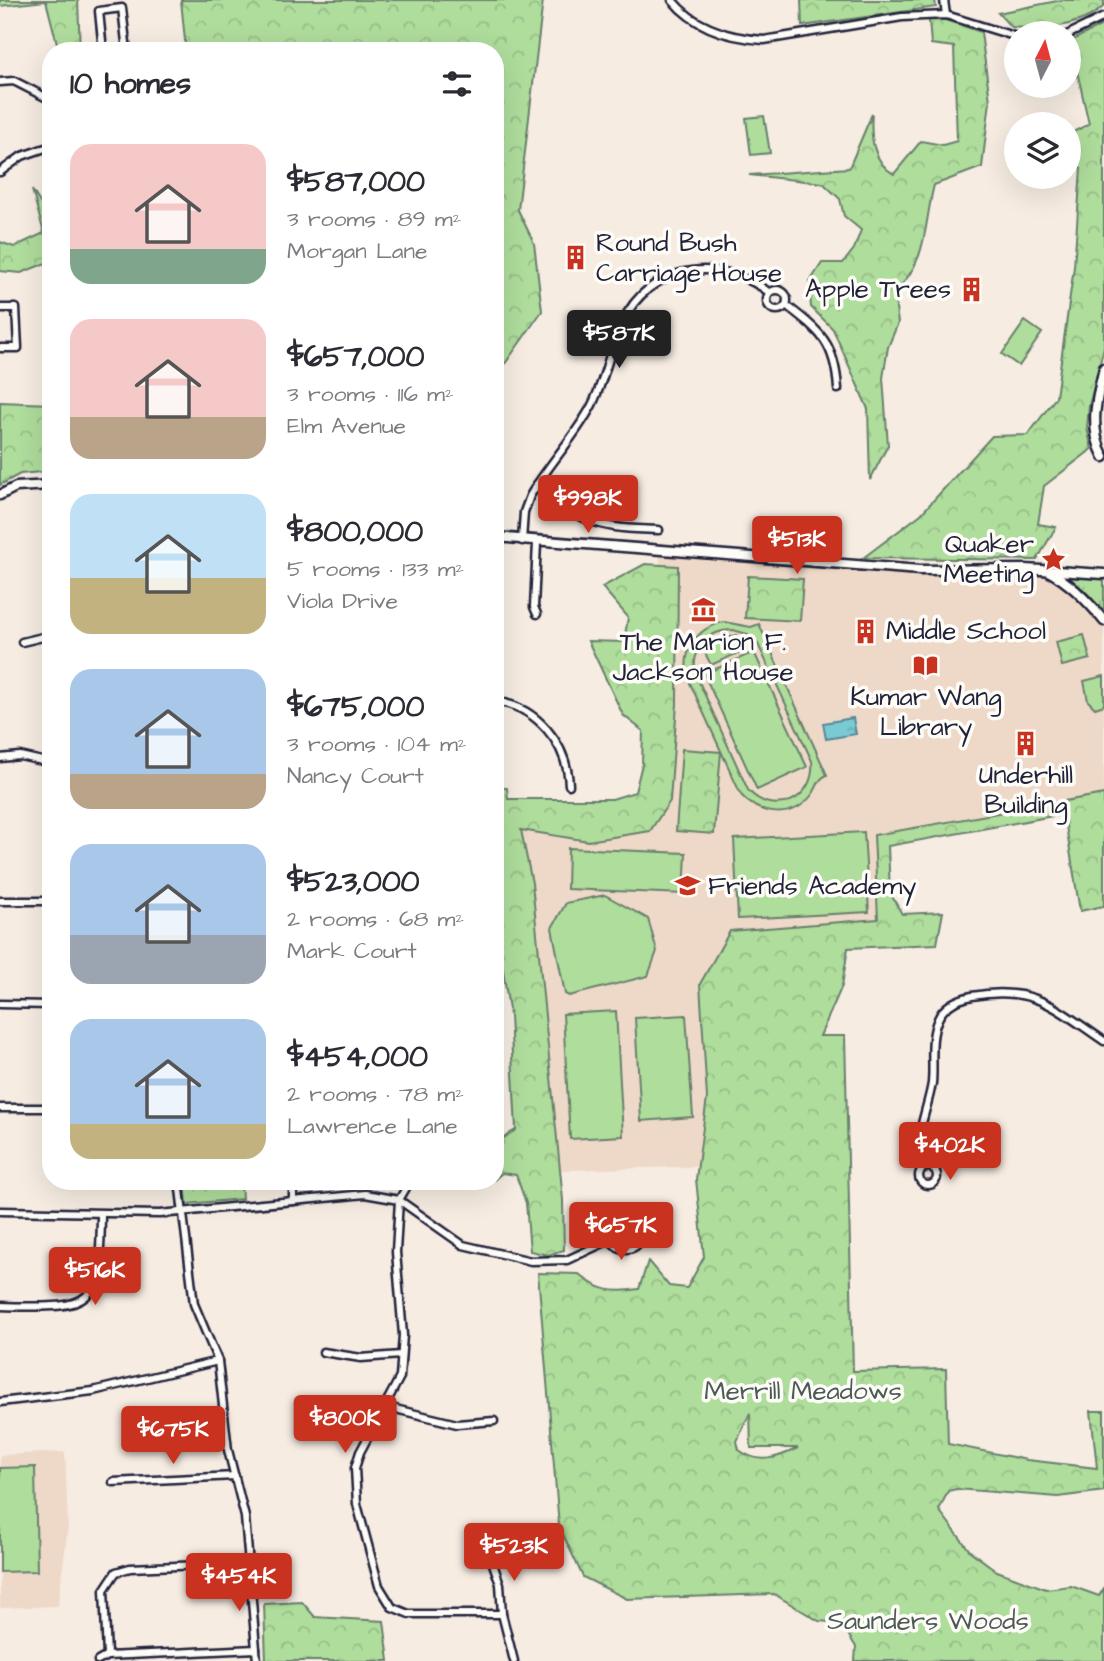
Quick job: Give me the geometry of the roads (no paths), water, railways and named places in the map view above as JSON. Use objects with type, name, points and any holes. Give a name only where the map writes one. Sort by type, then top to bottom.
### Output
[{"type":"street","points":[[672,0],[695,21],[713,29],[733,36],[764,40],[902,18],[946,15],[1004,33]]},
{"type":"street","points":[[944,0],[946,15]]},
{"type":"street","points":[[102,42],[99,11],[122,8],[126,42]]},
{"type":"street","points":[[1082,28],[1104,17]]},
{"type":"street","points":[[0,82],[21,84],[42,95]]},
{"type":"street","points":[[0,172],[22,156],[42,149]]},
{"type":"street","points":[[522,541],[524,512],[537,484],[593,404],[629,310],[653,286],[693,270],[727,271],[756,282],[770,293]]},
{"type":"street","points":[[786,306],[779,310],[770,307],[767,298],[770,293],[779,289],[785,293],[786,306],[824,337],[834,358],[838,389]]},
{"type":"street","points":[[0,309],[16,308],[18,348],[0,348]]},
{"type":"street","points":[[1104,368],[1095,406],[1094,427],[1104,457]]},
{"type":"street","points":[[537,484],[587,520],[613,529],[659,530]]},
{"type":"street","points":[[0,495],[16,487],[42,486]]},
{"type":"street","points":[[504,538],[537,543],[920,570],[1046,569],[1104,574]]},
{"type":"street","points":[[537,543],[537,614]]},
{"type":"street","points":[[1046,569],[1063,578],[1104,621]]},
{"type":"street","points":[[22,642],[42,637]]},
{"type":"street","points":[[504,704],[524,710],[547,728],[562,752],[569,785]]},
{"type":"street","points":[[0,758],[20,756],[42,761]]},
{"type":"street","points":[[0,901],[42,901]]},
{"type":"street","points":[[922,1168],[919,1151],[932,1081],[934,1031],[938,1018],[958,999],[1019,992],[1057,1009],[1104,1041]]},
{"type":"street","points":[[0,1004],[42,1004]]},
{"type":"street","points":[[0,1108],[42,1108]]},
{"type":"street","points":[[180,1190],[194,1304],[218,1361],[228,1450],[245,1517],[257,1661]]},
{"type":"street","points":[[293,1190],[293,1201]]},
{"type":"street","points":[[405,1190],[400,1200],[396,1252],[400,1377],[387,1407],[360,1452],[354,1486],[383,1597],[392,1607],[408,1614],[502,1614]]},
{"type":"street","points":[[0,1211],[182,1213],[365,1194],[400,1200],[463,1245],[531,1261],[567,1260],[610,1240]]},
{"type":"street","points":[[0,1306],[65,1307],[82,1299],[99,1277],[101,1214]]},
{"type":"street","points":[[618,1217],[634,1217],[641,1225],[642,1236],[632,1248],[621,1248],[610,1240],[610,1226],[618,1217]]},
{"type":"street","points":[[323,1352],[360,1358],[401,1355]]},
{"type":"street","points":[[0,1402],[93,1391],[218,1361]]},
{"type":"street","points":[[387,1407],[457,1424],[494,1421]]},
{"type":"street","points":[[113,1482],[234,1476]]},
{"type":"street","points":[[491,1558],[500,1584],[502,1614],[514,1661]]},
{"type":"street","points":[[107,1656],[104,1590],[116,1572],[130,1568],[248,1563]]},
{"type":"street","points":[[97,1661],[107,1656],[256,1649]]},
{"type":"water","points":[[853,718],[856,734],[826,739],[823,723]]},
{"type":"place","name":"Round Bush Carriage House","points":[[576,258]]},
{"type":"place","name":"Apple Trees","points":[[971,289]]},
{"type":"place","name":"Quaker Meeting","points":[[1054,559]]},
{"type":"place","name":"The Marion F. Jackson House","points":[[703,610]]},
{"type":"place","name":"Middle School","points":[[866,631]]},
{"type":"place","name":"Kumar Wang Library","points":[[926,665]]},
{"type":"place","name":"Underhill Building","points":[[1026,743]]},
{"type":"place","name":"Friends Academy","points":[[688,886]]},
{"type":"park label","name":"Merrill Meadows","points":[[803,1391]]},
{"type":"park label","name":"Saunders Woods","points":[[928,1621]]}]
